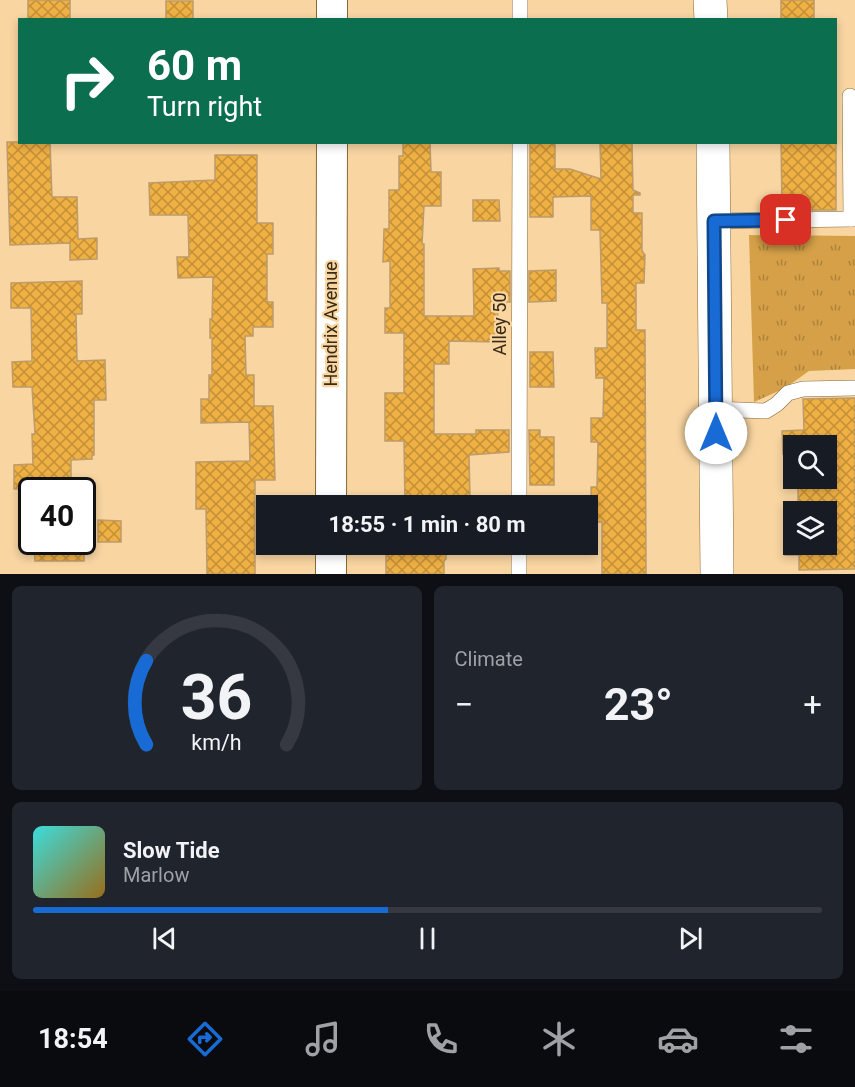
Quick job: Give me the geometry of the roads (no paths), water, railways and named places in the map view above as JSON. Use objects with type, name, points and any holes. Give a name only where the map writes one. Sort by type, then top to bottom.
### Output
[{"type":"street","points":[[332,0],[332,18]]},
{"type":"street","points":[[710,0],[711,18]]},
{"type":"street","name":"Hendrix Avenue","points":[[331,495],[332,144]]},
{"type":"street","points":[[713,144],[717,574]]},
{"type":"street","points":[[331,555],[331,574]]},
{"type":"lane","points":[[520,0],[520,18]]},
{"type":"lane","points":[[714,221],[853,219],[850,96]]},
{"type":"lane","name":"Alley 50","points":[[519,495],[520,144]]},
{"type":"lane","points":[[716,409],[766,411],[788,393],[803,389],[855,388]]},
{"type":"lane","points":[[519,555],[519,574]]}]
